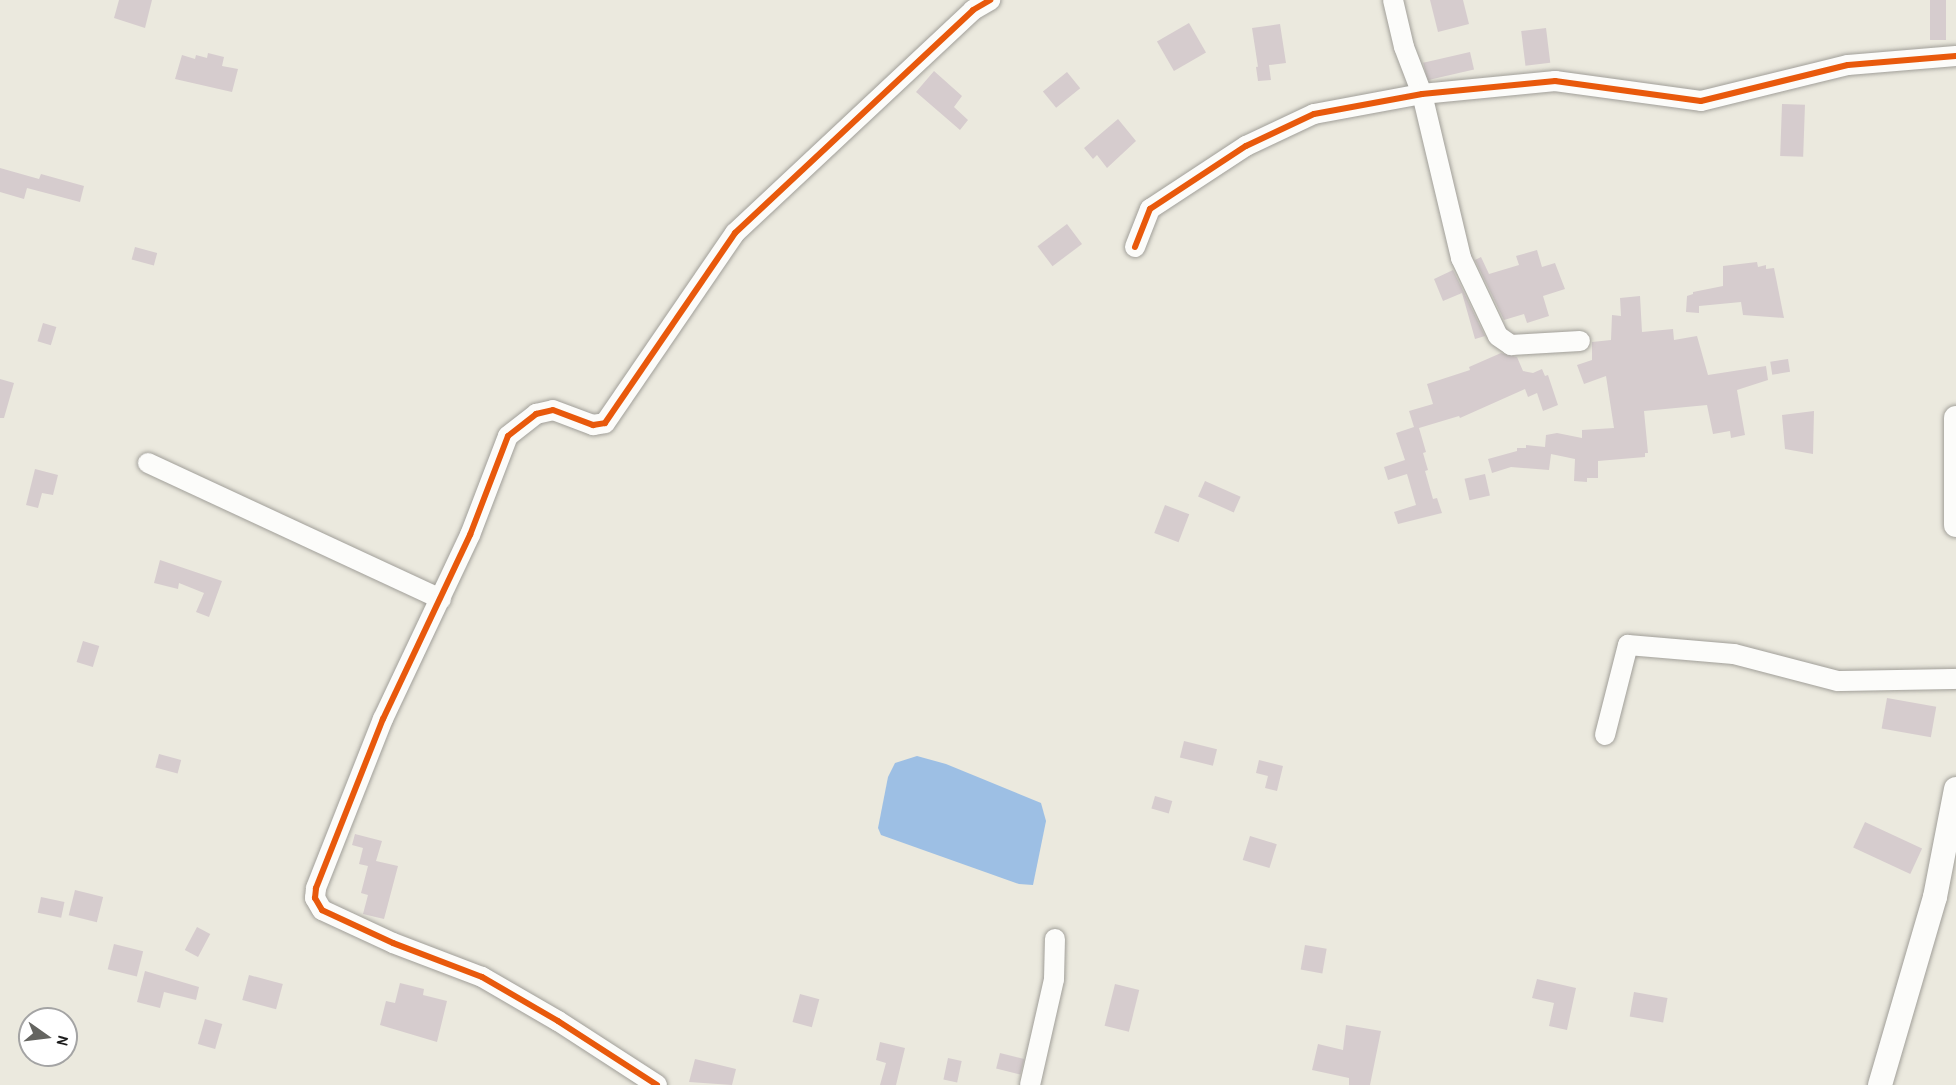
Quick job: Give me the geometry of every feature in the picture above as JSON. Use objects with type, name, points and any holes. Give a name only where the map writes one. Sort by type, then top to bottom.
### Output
[{"type":"main road","points":[[1956,418],[1956,525]]},
{"type":"main road","points":[[1880,1085],[1935,897],[1956,789]]},
{"type":"street","points":[[657,1085],[609,1056],[558,1020],[482,978],[383,938],[318,905],[315,898],[316,888],[383,719],[470,535],[508,436],[536,414],[553,410],[593,425],[605,423],[735,233],[974,10],[990,0]]},
{"type":"street","points":[[1393,0],[1404,47],[1422,94],[1461,258],[1500,340],[1510,345],[1580,341]]},
{"type":"street","points":[[1135,247],[1150,209],[1246,146],[1314,114],[1422,94],[1555,81],[1701,101],[1848,65],[1956,56]]},
{"type":"street","points":[[148,464],[441,598]]},
{"type":"street","points":[[1605,735],[1628,645],[1734,654],[1838,681],[1956,679]]},
{"type":"street","points":[[1030,1085],[1054,979],[1055,939]]},
{"type":"water","points":[[917,756],[946,764],[1041,803],[1046,821],[1033,885],[1019,884],[881,835],[878,828],[888,777],[895,763]]},
{"type":"building","points":[[119,0],[152,0],[145,28],[114,18]]},
{"type":"building","points":[[1430,0],[1463,0],[1469,24],[1438,32]]},
{"type":"building","points":[[1930,0],[1946,0],[1946,40],[1930,40]]},
{"type":"building","points":[[1189,23],[1206,52],[1174,71],[1157,42]]},
{"type":"building","points":[[1280,24],[1286,63],[1269,65],[1271,80],[1258,81],[1256,67],[1258,67],[1252,28]]},
{"type":"building","points":[[1546,28],[1550,63],[1525,66],[1521,31]]},
{"type":"building","points":[[1470,52],[1474,70],[1427,80],[1423,63]]},
{"type":"building","points":[[208,53],[224,57],[222,66],[238,69],[232,92],[175,79],[182,55],[195,59],[196,55],[207,58]]},
{"type":"building","points":[[934,71],[962,96],[954,107],[968,120],[960,130],[916,92]]},
{"type":"building","points":[[1067,72],[1080,88],[1056,108],[1043,92]]},
{"type":"building","points":[[1782,104],[1805,105],[1803,157],[1780,156]]},
{"type":"building","points":[[1118,119],[1136,141],[1107,168],[1097,155],[1093,159],[1084,148]]},
{"type":"building","points":[[0,168],[39,179],[41,174],[84,186],[80,202],[27,188],[24,199],[0,192]]},
{"type":"building","points":[[1067,224],[1082,244],[1052,266],[1037,246]]},
{"type":"building","points":[[135,247],[157,253],[154,266],[132,260]]},
{"type":"building","points":[[1537,250],[1542,267],[1555,263],[1565,289],[1543,296],[1549,316],[1527,323],[1524,314],[1504,320],[1475,260],[1481,257],[1489,274],[1519,265],[1516,256]]},
{"type":"building","points":[[1757,262],[1758,267],[1766,265],[1766,269],[1774,268],[1784,318],[1743,315],[1741,302],[1699,306],[1699,313],[1686,312],[1687,296],[1693,292],[1723,286],[1723,266]]},
{"type":"building","points":[[1453,270],[1485,336],[1475,339],[1462,293],[1443,301],[1434,279]]},
{"type":"building","points":[[1640,296],[1642,332],[1673,329],[1674,340],[1697,336],[1708,375],[1766,366],[1768,380],[1737,390],[1745,435],[1731,438],[1730,431],[1713,434],[1707,405],[1644,411],[1648,453],[1645,453],[1645,457],[1598,461],[1598,478],[1587,478],[1587,482],[1574,481],[1575,459],[1551,454],[1549,470],[1511,467],[1492,473],[1488,459],[1517,451],[1517,448],[1526,448],[1526,445],[1545,447],[1546,435],[1557,433],[1582,438],[1582,430],[1614,428],[1606,376],[1584,384],[1577,365],[1592,360],[1592,342],[1611,340],[1612,315],[1621,316],[1620,298]]},
{"type":"building","points":[[43,323],[56,327],[51,345],[37,341]]},
{"type":"building","points":[[1501,353],[1517,357],[1523,371],[1533,373],[1542,369],[1545,376],[1548,375],[1558,405],[1543,411],[1537,393],[1528,397],[1525,389],[1460,418],[1459,416],[1419,428],[1426,452],[1423,453],[1428,470],[1425,471],[1433,499],[1437,498],[1442,513],[1398,524],[1394,512],[1416,505],[1407,474],[1388,480],[1384,467],[1405,460],[1396,433],[1414,427],[1409,411],[1433,404],[1427,384],[1470,370],[1469,367]]},
{"type":"building","points":[[1788,359],[1790,372],[1772,375],[1770,362]]},
{"type":"building","points":[[0,379],[14,383],[4,418],[0,418]]},
{"type":"building","points":[[1814,411],[1813,454],[1785,449],[1782,415]]},
{"type":"building","points":[[35,469],[58,475],[53,495],[42,493],[38,508],[26,505]]},
{"type":"building","points":[[1485,474],[1490,495],[1469,500],[1465,479]]},
{"type":"building","points":[[1205,481],[1241,497],[1234,512],[1198,497]]},
{"type":"building","points":[[1165,505],[1189,514],[1179,542],[1154,533]]},
{"type":"building","points":[[160,560],[222,581],[209,617],[196,612],[204,593],[179,583],[178,589],[154,583]]},
{"type":"building","points":[[83,641],[99,646],[93,667],[77,662]]},
{"type":"building","points":[[1887,698],[1936,707],[1931,737],[1882,729]]},
{"type":"building","points":[[1184,741],[1217,749],[1213,766],[1180,757]]},
{"type":"building","points":[[159,754],[181,760],[178,773],[155,768]]},
{"type":"building","points":[[1259,760],[1283,766],[1277,791],[1265,788],[1268,776],[1256,773]]},
{"type":"building","points":[[1155,796],[1172,801],[1169,813],[1151,808]]},
{"type":"building","points":[[1865,822],[1922,849],[1910,874],[1853,847]]},
{"type":"building","points":[[355,834],[382,841],[376,861],[398,866],[384,919],[363,914],[368,895],[361,893],[368,866],[359,864],[363,848],[352,845]]},
{"type":"building","points":[[1250,836],[1277,844],[1269,868],[1243,860]]},
{"type":"building","points":[[75,890],[103,897],[97,922],[69,915]]},
{"type":"building","points":[[41,897],[64,902],[61,918],[38,913]]},
{"type":"building","points":[[197,927],[210,934],[198,957],[185,950]]},
{"type":"building","points":[[114,944],[143,951],[137,976],[108,969]]},
{"type":"building","points":[[1305,945],[1327,949],[1322,973],[1301,970]]},
{"type":"building","points":[[145,971],[199,987],[196,1000],[164,992],[160,1008],[137,1002]]},
{"type":"building","points":[[249,975],[283,984],[276,1009],[242,1000]]},
{"type":"building","points":[[1537,979],[1576,988],[1567,1030],[1549,1026],[1554,1003],[1532,998]]},
{"type":"building","points":[[400,983],[424,989],[423,995],[447,1001],[437,1042],[380,1025],[386,1001],[395,1003]]},
{"type":"building","points":[[1115,984],[1139,990],[1129,1032],[1105,1026]]},
{"type":"building","points":[[1634,992],[1667,998],[1663,1023],[1630,1017]]},
{"type":"building","points":[[800,994],[819,999],[812,1027],[792,1022]]},
{"type":"building","points":[[205,1019],[222,1024],[215,1049],[198,1044]]},
{"type":"building","points":[[1346,1025],[1381,1031],[1370,1085],[1349,1085],[1349,1078],[1312,1070],[1318,1044],[1343,1050]]},
{"type":"building","points":[[880,1042],[905,1048],[896,1085],[880,1085],[886,1063],[876,1060]]},
{"type":"building","points":[[1000,1053],[1024,1059],[1020,1075],[996,1069]]},
{"type":"building","points":[[948,1058],[962,1061],[957,1082],[943,1080]]},
{"type":"building","points":[[695,1059],[736,1069],[732,1085],[689,1082]]},
{"type":"cycle path","points":[[657,1085],[558,1021],[482,977],[393,943],[322,910],[315,898],[316,888],[383,719],[470,535],[508,436],[536,414],[553,410],[593,425],[605,423],[735,233],[973,10],[990,0]]},
{"type":"cycle path","points":[[1135,247],[1150,209],[1246,146],[1314,114],[1422,94],[1555,81],[1701,101],[1848,65],[1956,56]]}]
